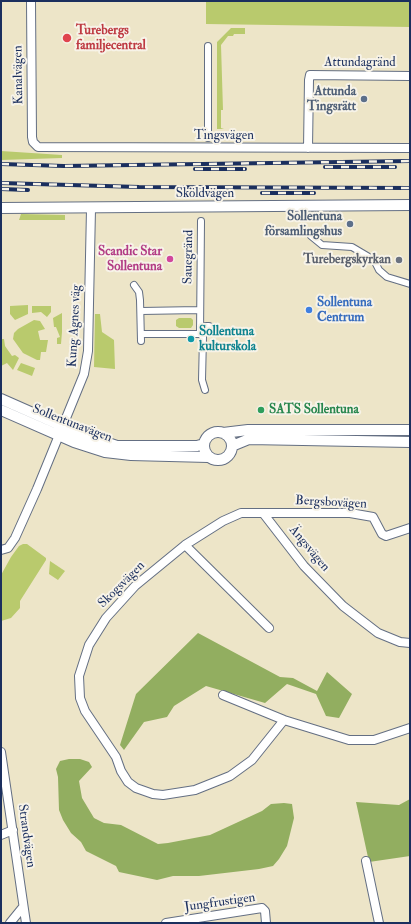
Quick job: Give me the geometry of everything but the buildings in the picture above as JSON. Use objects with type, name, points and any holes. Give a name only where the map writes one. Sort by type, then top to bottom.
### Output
[{"type":"street","name":"Kanalvägen","points":[[31,1],[32,138],[33,142],[38,147]]},
{"type":"street","points":[[208,46],[208,138]]},
{"type":"street","name":"Attundagränd","points":[[308,148],[310,75],[410,76]]},
{"type":"street","name":"Tingsvägen","points":[[38,147],[410,148]]},
{"type":"street","name":"Sköldvägen","points":[[1,208],[91,209],[147,207],[410,205]]},
{"type":"street","name":"Kung Agnes väg","points":[[4,549],[15,538],[38,489],[84,374],[88,351],[91,209]]},
{"type":"street","name":"Sauegränd","points":[[201,221],[200,334],[202,337],[202,380],[205,390]]},
{"type":"street","points":[[312,236],[322,245],[352,247],[374,260],[379,270],[386,277],[410,284]]},
{"type":"street","points":[[134,285],[139,292],[141,311],[141,341]]},
{"type":"street","points":[[141,311],[200,310]]},
{"type":"street","points":[[200,326],[209,326]]},
{"type":"street","points":[[141,334],[200,334]]},
{"type":"street","name":"Sollentunavägen","points":[[1,400],[105,452],[116,454],[208,457]]},
{"type":"street","name":"Sollentunavägen","points":[[1,410],[62,431],[117,446],[197,446],[204,444]]},
{"type":"street","points":[[224,433],[229,437],[232,446],[229,455],[220,461],[208,457],[204,449],[204,444],[207,437],[213,433],[248,430],[410,430]]},
{"type":"street","points":[[232,446],[249,439],[410,442]]},
{"type":"street","points":[[263,514],[241,513],[223,521],[185,545],[269,628]]},
{"type":"street","name":"Bergsbovägen","points":[[263,514],[350,513],[373,517],[382,534],[386,536],[410,528]]},
{"type":"street","name":"Ängsvägen","points":[[263,514],[304,566],[344,606],[378,634],[400,642],[410,642]]},
{"type":"street","name":"Skogsvägen","points":[[185,545],[135,586],[106,618],[89,645],[79,676],[80,698],[85,711],[116,757],[121,771],[128,782],[144,792],[163,795],[195,790],[230,776],[252,760],[284,720]]},
{"type":"street","points":[[223,695],[284,720],[339,738],[359,741],[374,740],[410,728]]},
{"type":"street","name":"Strandvägen","points":[[1,752],[3,777],[13,830],[26,923]]},
{"type":"street","points":[[1,835],[13,830]]},
{"type":"street","points":[[366,861],[380,923]]},
{"type":"street","points":[[10,923],[23,907]]},
{"type":"street","name":"Jungfrustigen","points":[[166,923],[262,908],[265,910],[266,923]]},
{"type":"green space","points":[[206,1],[410,1],[410,27],[206,24]]},
{"type":"green space","points":[[231,28],[245,28],[245,34],[234,34],[233,36],[228,36],[221,45],[223,110],[221,110],[221,128],[224,129],[217,129],[217,42]]},
{"type":"green space","points":[[1,151],[62,155],[62,158],[1,160]]},
{"type":"green space","points":[[21,214],[65,215],[65,220],[19,220]]},
{"type":"green space","points":[[28,305],[28,314],[15,320],[10,314],[10,306]]},
{"type":"green space","points":[[32,306],[51,306],[51,312],[47,317],[41,312],[32,313]]},
{"type":"green space","points":[[62,313],[61,344],[57,344],[57,338],[60,337],[56,327],[54,327],[53,318]]},
{"type":"green space","points":[[95,314],[100,314],[102,332],[114,340],[115,369],[94,367]]},
{"type":"green space","points":[[179,318],[191,318],[193,320],[193,325],[191,328],[179,328],[176,326],[176,320]]},
{"type":"green space","points":[[34,320],[40,321],[45,329],[38,331],[40,340],[48,340],[46,352],[41,352],[40,360],[23,353],[13,339],[14,333],[18,329]]},
{"type":"green space","points":[[1,339],[4,339],[5,346],[12,356],[15,355],[19,358],[13,370],[7,363],[1,366]]},
{"type":"green space","points":[[21,363],[35,368],[32,376],[17,370]]},
{"type":"green space","points":[[27,544],[46,558],[46,560],[20,601],[20,608],[11,618],[1,621],[1,575],[11,557],[19,546]]},
{"type":"green space","points":[[50,561],[65,571],[58,580],[49,574]]},
{"type":"green space","points":[[198,633],[280,677],[293,678],[317,691],[327,672],[352,694],[339,718],[326,716],[316,694],[287,684],[265,703],[206,686],[174,706],[167,717],[144,722],[124,750],[120,745],[136,694]]},
{"type":"green space","points":[[80,759],[89,762],[92,767],[79,781],[82,798],[94,818],[104,823],[121,825],[158,844],[168,843],[210,835],[262,811],[271,804],[292,804],[294,818],[287,846],[273,866],[259,869],[199,876],[173,876],[157,880],[119,872],[116,866],[86,851],[81,842],[71,833],[63,820],[59,810],[58,777],[56,769],[60,761]]},
{"type":"green space","points":[[410,799],[410,856],[369,862],[356,802],[399,805]]},
{"type":"railway","points":[[1,164],[64,166],[410,161]]},
{"type":"railway","points":[[325,167],[395,167]]},
{"type":"railway","points":[[195,169],[245,169]]},
{"type":"railway","points":[[1,183],[139,187],[410,188]]},
{"type":"railway","points":[[1,189],[28,190]]},
{"type":"railway","points":[[262,193],[314,193]]},
{"type":"place","name":"Turebergs familjecentral","points":[[67,38]]},
{"type":"place","name":"Attunda Tingsrätt","points":[[364,99]]},
{"type":"place","name":"Sollentuna församlingshus","points":[[350,224]]},
{"type":"place","name":"Scandic Star Sollentuna","points":[[170,259]]},
{"type":"place","name":"Turebergskyrkan","points":[[399,260]]},
{"type":"place","name":"Sollentuna Centrum","points":[[309,310]]},
{"type":"place","name":"Sollentuna kulturskola","points":[[191,339]]},
{"type":"place","name":"SATS Sollentuna","points":[[261,410]]}]
